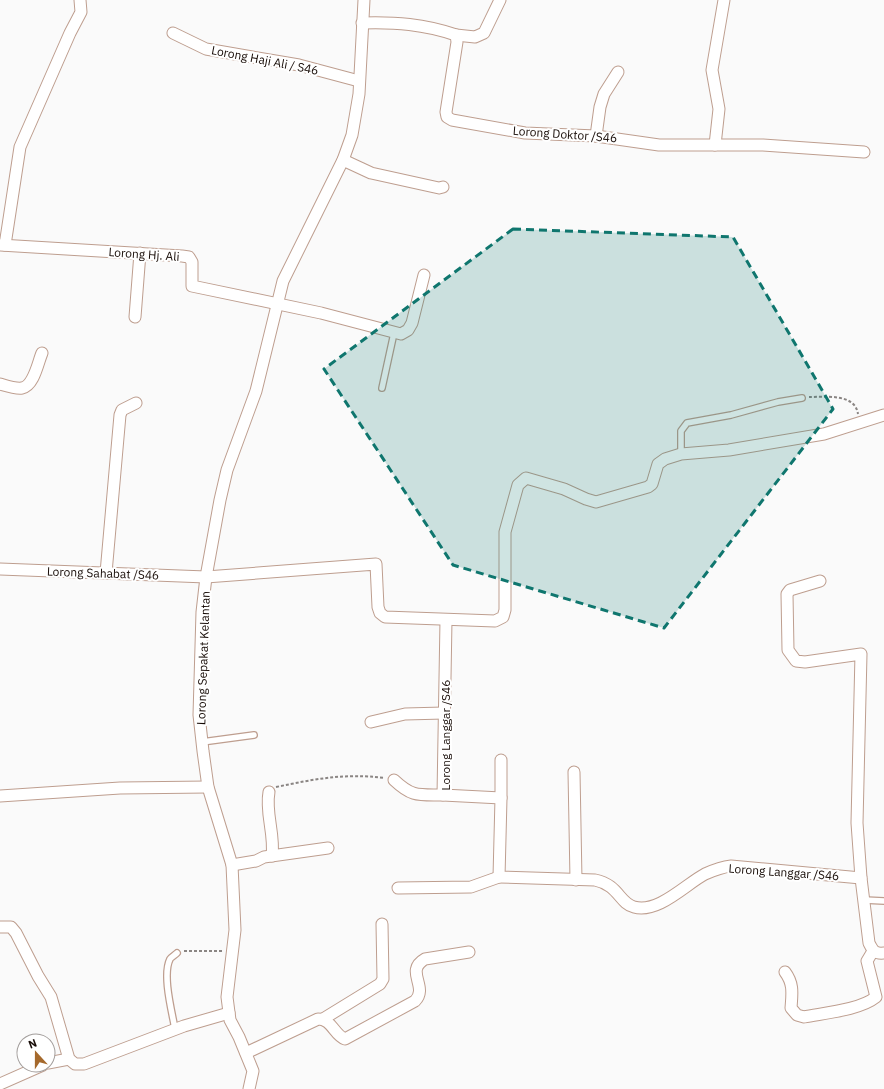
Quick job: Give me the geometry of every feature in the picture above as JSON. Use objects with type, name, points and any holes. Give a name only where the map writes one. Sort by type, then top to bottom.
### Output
[{"type":"street","points":[[3,245],[20,147],[70,33],[81,12],[80,0]]},
{"type":"street","name":"Lorong Sepakat Kelantan","points":[[249,1089],[253,1071],[230,1020],[227,997],[235,930],[232,865],[208,787],[202,742],[200,681],[202,612],[206,576],[220,500],[228,470],[256,391],[283,281],[343,160],[352,135],[359,81],[364,0]]},
{"type":"street","points":[[362,23],[434,27],[456,35],[475,37],[484,33],[500,0]]},
{"type":"street","points":[[715,145],[719,109],[712,70],[724,0]]},
{"type":"street","name":"Lorong Haji Ali / S46","points":[[173,32],[206,49],[292,63],[359,81]]},
{"type":"street","name":"Lorong Doktor /S46","points":[[456,35],[457,42],[446,112],[450,120],[525,133],[596,136],[659,144],[763,145],[864,152]]},
{"type":"street","points":[[596,136],[600,107],[604,94],[618,72]]},
{"type":"street","points":[[343,160],[371,173],[439,188],[443,187]]},
{"type":"street","name":"Lorong Hj. Ali","points":[[3,245],[140,253],[189,258],[192,262],[192,286],[278,303]]},
{"type":"street","points":[[135,317],[140,253]]},
{"type":"street","points":[[278,303],[355,321],[401,334],[408,330],[412,323],[424,275]]},
{"type":"street","points":[[0,384],[20,388],[24,388],[30,384],[42,353]]},
{"type":"street","points":[[106,573],[120,415],[122,410],[136,403]]},
{"type":"street","points":[[206,576],[376,564],[378,607],[380,613],[385,618],[495,621],[499,620],[505,614],[505,532],[518,485],[526,478],[564,489],[586,499],[602,501],[648,487],[652,484],[660,461],[681,454],[729,450],[824,434],[884,415]]},
{"type":"street","name":"Lorong Sahabat /S46","points":[[0,568],[206,576]]},
{"type":"street","points":[[820,582],[790,590],[787,594],[788,650],[796,661],[805,662],[860,654],[856,823],[861,878],[870,943],[873,951],[878,954],[884,953]]},
{"type":"street","name":"Lorong Langgar /S46","points":[[446,620],[443,795],[501,798]]},
{"type":"street","points":[[371,722],[405,714],[444,713]]},
{"type":"street","points":[[398,888],[471,887],[499,877],[501,798],[500,760]]},
{"type":"street","points":[[574,772],[576,880]]},
{"type":"street","points":[[394,780],[407,792],[415,795],[443,795]]},
{"type":"street","points":[[0,796],[120,788],[208,787]]},
{"type":"street","points":[[269,792],[268,800],[274,844],[272,856]]},
{"type":"street","points":[[232,865],[272,856],[328,848]]},
{"type":"street","name":"Lorong Langgar /S46","points":[[499,877],[605,882],[612,886],[628,905],[635,908],[650,907],[666,900],[705,874],[719,868],[731,866],[861,878]]},
{"type":"street","points":[[246,1053],[318,1019],[323,1019],[380,984],[383,979],[382,924]]},
{"type":"street","points":[[0,927],[11,927],[16,933],[38,976],[51,997],[69,1059],[75,1064],[84,1064],[175,1029],[229,1013]]},
{"type":"street","points":[[785,972],[790,979],[792,986],[791,1008],[797,1015],[804,1017],[849,1008],[872,1001],[876,997],[867,961],[873,951]]},
{"type":"street","points":[[323,1019],[328,1022],[341,1037],[345,1039],[419,997],[420,991],[415,969],[418,963],[425,959],[469,952]]},
{"type":"street","points":[[56,1062],[69,1059]]},
{"type":"street","points":[[0,1084],[25,1073]]},
{"type":"lane","points":[[382,388],[394,333]]},
{"type":"lane","points":[[681,454],[681,431],[687,422],[730,415],[778,402],[802,398]]},
{"type":"lane","points":[[202,742],[254,735]]},
{"type":"lane","points":[[864,900],[884,901]]},
{"type":"lane","points":[[175,1029],[168,998],[168,970],[170,959],[177,953]]},
{"type":"path","points":[[802,398],[827,397],[852,401],[857,406],[860,423]]},
{"type":"path","points":[[269,792],[275,787],[349,775],[394,780]]},
{"type":"path","points":[[177,953],[187,950],[232,951]]},
{"type":"highlighted area","points":[[513,229],[733,237],[833,409],[664,628],[453,565],[324,369]]}]
